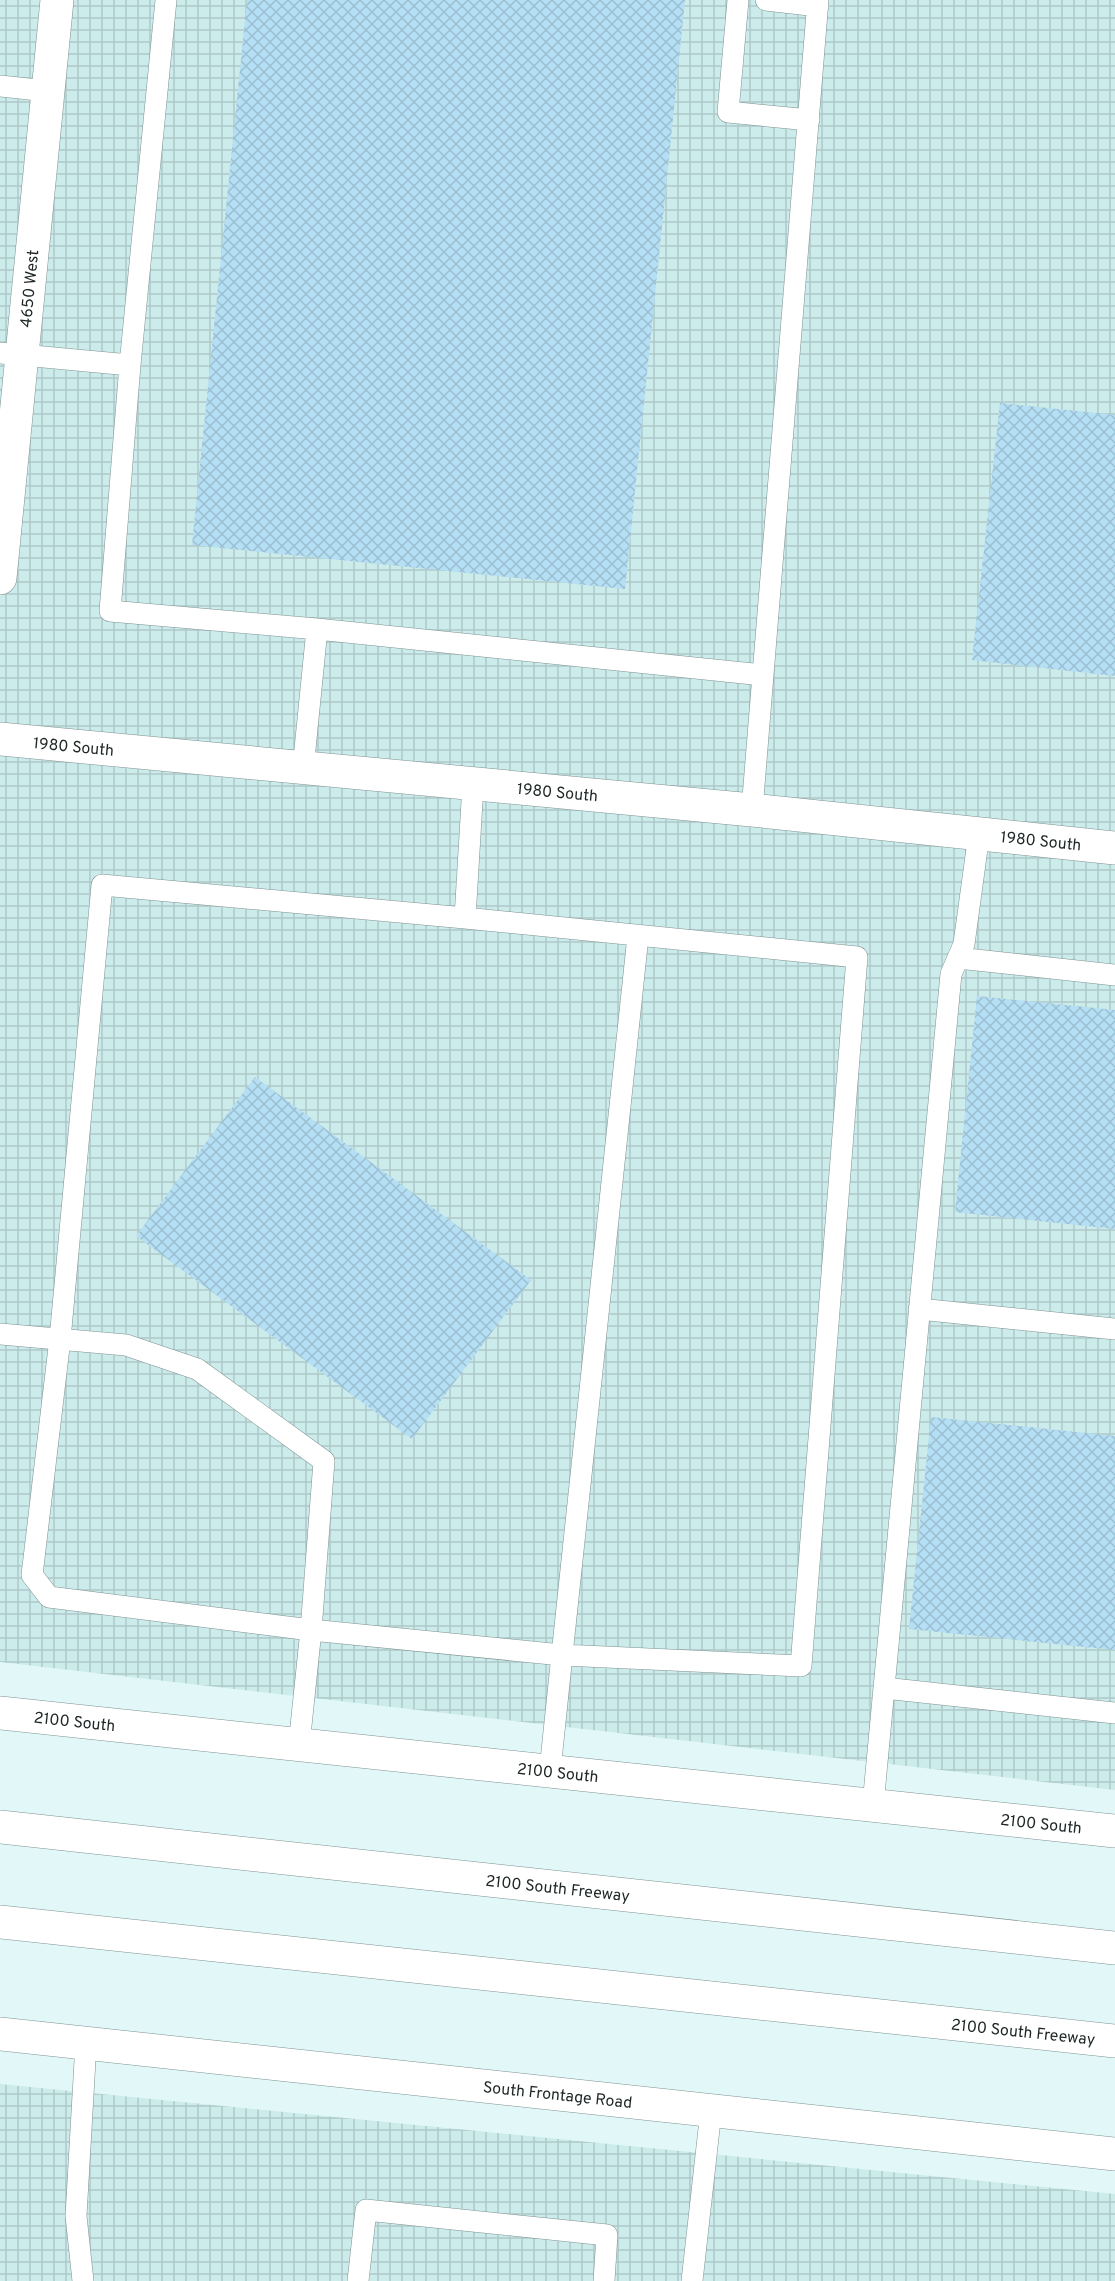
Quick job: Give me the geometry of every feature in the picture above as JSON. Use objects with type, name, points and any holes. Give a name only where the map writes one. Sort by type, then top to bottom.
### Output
[{"type":"main road","name":"4650 West","points":[[0,578],[11,354],[47,91],[57,0]]},
{"type":"main road","name":"1980 South","points":[[0,739],[752,810],[1115,848]]},
{"type":"main road","name":"2100 South","points":[[0,1713],[1115,1831]]},
{"type":"main road","name":"2100 South Freeway","points":[[0,1827],[1115,1948]]},
{"type":"main road","name":"2100 South Freeway","points":[[0,1922],[1115,2041]]},
{"type":"main road","name":"South Frontage Road","points":[[0,2034],[1115,2154]]},
{"type":"lane","points":[[166,0],[130,365],[110,611],[763,675]]},
{"type":"lane","points":[[738,0],[728,112],[809,120]]},
{"type":"lane","points":[[752,810],[818,3],[766,0]]},
{"type":"lane","points":[[0,86],[47,91]]},
{"type":"lane","points":[[11,354],[130,365]]},
{"type":"lane","points":[[303,769],[317,630]]},
{"type":"lane","points":[[465,918],[473,785]]},
{"type":"lane","points":[[873,1805],[951,974],[964,944],[979,834]]},
{"type":"lane","points":[[102,885],[465,918],[857,957],[801,1666],[562,1655],[311,1630],[49,1597],[32,1575],[60,1339],[102,885]]},
{"type":"lane","points":[[550,1770],[638,936]]},
{"type":"lane","points":[[958,958],[1115,975]]},
{"type":"lane","points":[[919,1309],[1115,1329]]},
{"type":"lane","points":[[0,1334],[126,1345],[197,1369],[324,1461],[311,1630],[299,1745]]},
{"type":"lane","points":[[884,1688],[1115,1713]]},
{"type":"lane","points":[[83,2281],[76,2216],[86,2043]]},
{"type":"lane","points":[[692,2281],[711,2111]]},
{"type":"lane","points":[[358,2281],[366,2210],[608,2235],[604,2281]]},
{"type":"shaded area","points":[[0,0],[1115,0],[1115,1790],[0,1662]]},
{"type":"shaded area","points":[[0,2084],[1115,2194],[1115,2281],[0,2281]]},
{"type":"building","points":[[247,0],[685,0],[625,589],[192,545]]},
{"type":"building","points":[[1000,403],[1115,415],[1115,676],[972,660]]},
{"type":"building","points":[[977,996],[1115,1010],[1115,1229],[955,1212]]},
{"type":"building","points":[[255,1077],[531,1280],[412,1439],[136,1236]]},
{"type":"building","points":[[931,1417],[1115,1436],[1115,1650],[909,1629]]}]
